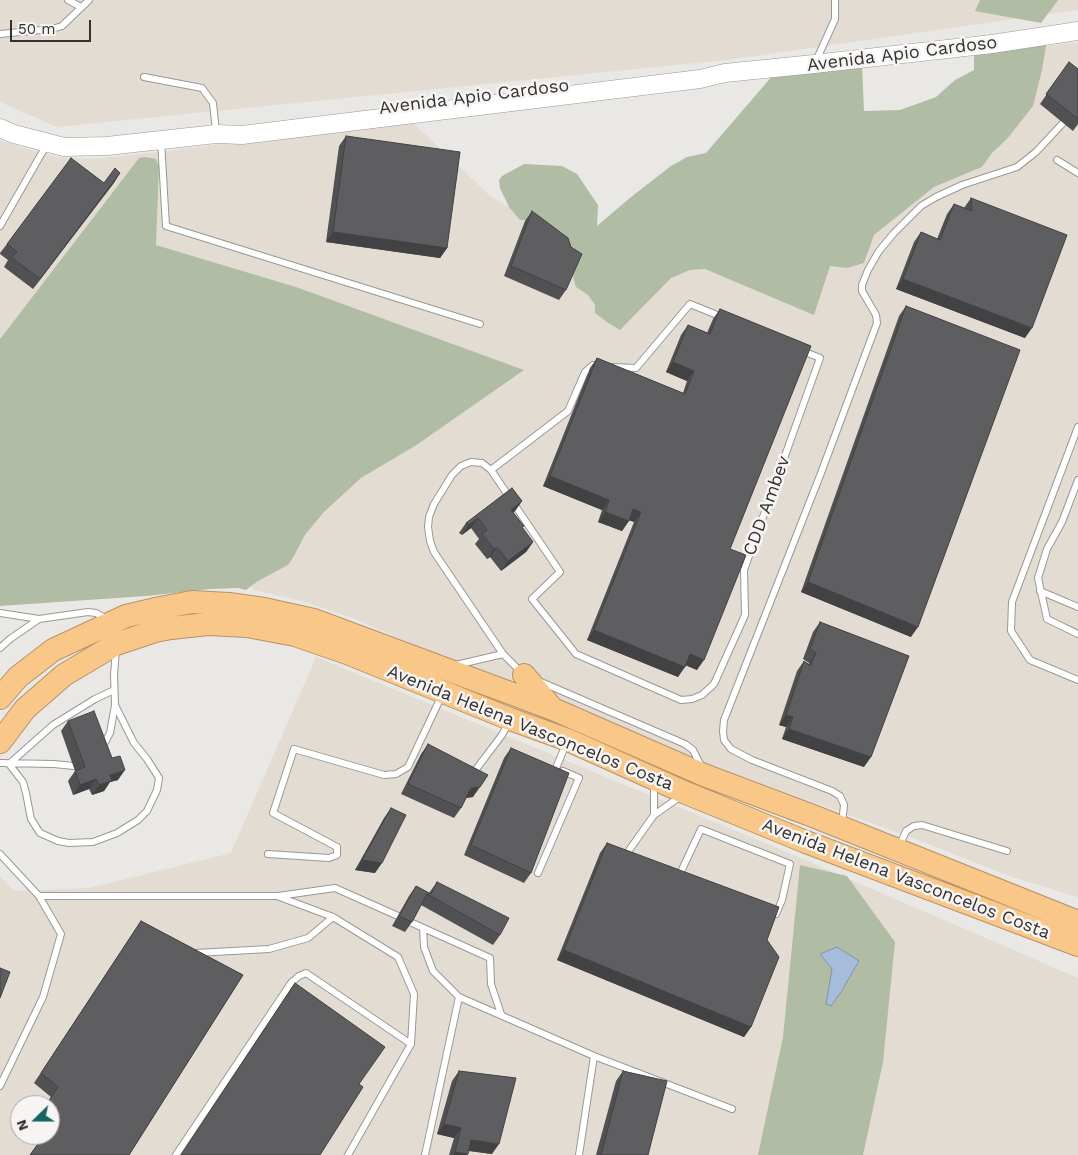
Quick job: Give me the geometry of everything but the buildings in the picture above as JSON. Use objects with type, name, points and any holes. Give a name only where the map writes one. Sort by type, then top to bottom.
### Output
[{"type":"highway","name":"Avenida Helena Vasconcelos Costa","points":[[0,698],[18,677],[54,650],[126,616],[192,602],[229,604],[264,609],[314,620],[553,709],[704,775],[1078,922]]},
{"type":"highway","name":"Avenida Helena Vasconcelos Costa","points":[[0,742],[25,709],[64,675],[116,644],[155,631],[208,624],[247,626],[295,635],[347,653],[510,719],[568,740],[686,793],[806,842],[1078,945]]},
{"type":"highway","points":[[524,675],[553,709]]},
{"type":"street","name":"Avenida Apio Cardoso","points":[[0,128],[14,134],[64,147],[107,146],[220,133],[238,127],[698,68],[725,73],[992,44],[1078,31]]},
{"type":"lane","points":[[68,0],[81,7]]},
{"type":"lane","points":[[0,34],[52,29],[62,26],[89,0]]},
{"type":"lane","points":[[814,64],[836,19],[836,0]]},
{"type":"lane","points":[[144,77],[202,88],[213,103],[220,133]]},
{"type":"lane","points":[[841,828],[844,805],[840,796],[731,750],[724,740],[724,720],[877,323],[876,315],[862,291],[862,285],[868,270],[879,251],[921,206],[962,185],[1017,167],[1036,152],[1063,123]]},
{"type":"lane","points":[[161,140],[166,226],[480,324]]},
{"type":"lane","points":[[0,226],[48,143]]},
{"type":"lane","points":[[1057,160],[1078,173]]},
{"type":"lane","points":[[704,775],[697,756],[685,744],[524,675],[503,654],[434,552],[428,527],[429,517],[434,504],[452,475],[461,466],[471,462],[482,463],[491,470],[568,411],[585,372],[593,365],[636,368],[690,304],[725,318]]},
{"type":"lane","name":"CDD Ambev","points":[[491,470],[560,572],[532,599],[576,654],[682,700],[702,695],[714,684],[745,615],[744,570],[820,358],[794,347]]},
{"type":"lane","points":[[1078,427],[1012,602],[1011,631],[1030,660],[1078,680]]},
{"type":"lane","points":[[1078,480],[1062,522],[1047,549],[1038,578],[1046,619],[1078,634]]},
{"type":"lane","points":[[1040,591],[1078,606]]},
{"type":"lane","points":[[0,613],[39,619],[88,612],[96,613],[110,622]]},
{"type":"lane","points":[[0,648],[39,619]]},
{"type":"lane","points":[[99,753],[110,733],[115,705],[116,644]]},
{"type":"lane","points":[[441,668],[503,654]]},
{"type":"lane","points":[[9,764],[53,725],[95,699],[114,690]]},
{"type":"lane","points":[[268,854],[329,858],[337,855],[337,848],[273,814],[294,749],[384,775],[396,774],[408,767],[444,691]]},
{"type":"lane","points":[[9,764],[23,782],[31,818],[40,833],[58,841],[69,843],[93,842],[117,832],[138,820],[147,811],[158,790],[158,778],[147,759],[134,743],[115,705]]},
{"type":"lane","points":[[466,768],[474,772],[502,735],[510,719]]},
{"type":"lane","points":[[556,768],[568,740]]},
{"type":"lane","points":[[0,763],[74,766]]},
{"type":"lane","points":[[538,873],[579,778],[549,765]]},
{"type":"lane","points":[[654,815],[655,779]]},
{"type":"lane","points":[[634,859],[625,856],[654,815],[686,793]]},
{"type":"lane","points":[[897,850],[906,831],[914,826],[922,825],[1007,852]]},
{"type":"lane","points":[[679,876],[701,829],[790,864],[782,900],[776,914],[767,910]]},
{"type":"lane","points":[[0,854],[39,896],[61,934],[43,997],[0,1086]]},
{"type":"lane","points":[[670,872],[688,879]]},
{"type":"lane","points":[[39,896],[277,896],[335,888],[398,916]]},
{"type":"lane","points":[[277,896],[333,918],[398,957],[414,994],[411,1044],[348,1155]]},
{"type":"lane","points":[[196,953],[269,948],[308,938],[333,918]]},
{"type":"lane","points":[[410,922],[490,958],[491,984],[501,1014]]},
{"type":"lane","points":[[423,928],[424,947],[433,971],[459,997],[594,1056],[732,1109]]},
{"type":"lane","points":[[176,1155],[291,983],[299,976],[306,974],[411,1044]]},
{"type":"lane","points":[[425,1155],[459,997]]},
{"type":"lane","points":[[579,1155],[594,1056]]},
{"type":"shaded area","points":[[0,0],[1078,0],[1078,10],[726,60],[57,127],[0,102]]},
{"type":"shaded area","points":[[1078,42],[1078,897],[1012,877],[926,843],[703,762],[480,674],[353,618],[302,601],[253,590],[252,587],[257,581],[288,565],[305,535],[324,512],[361,478],[415,446],[296,287],[156,245],[159,167],[139,158],[0,339],[0,140],[57,157],[92,159],[411,121],[490,196],[509,207],[520,219],[525,220],[562,247],[577,263],[576,287],[588,295],[595,305],[620,329],[671,278],[690,270],[705,269],[814,314],[830,265],[847,267],[864,263],[874,235],[934,187],[982,167],[992,153],[1007,139],[1042,70],[1046,46]]},
{"type":"shaded area","points":[[316,657],[787,852],[1078,978],[1078,1155],[0,1155],[0,876],[14,891],[90,888],[231,853]]},
{"type":"green space","points":[[980,0],[1058,0],[1041,23],[975,11]]},
{"type":"green space","points":[[1047,40],[1033,106],[1007,139],[992,153],[982,167],[934,187],[874,235],[864,263],[847,268],[830,266],[814,315],[705,269],[690,270],[671,278],[620,330],[595,313],[595,305],[588,295],[576,287],[573,277],[577,263],[562,247],[525,220],[520,220],[509,207],[500,188],[499,180],[502,176],[524,164],[562,166],[577,174],[598,205],[597,226],[671,166],[687,157],[706,153],[773,75],[862,64],[864,111],[900,110],[936,97],[955,80],[974,70],[974,51]]},
{"type":"green space","points":[[139,158],[156,159],[159,167],[156,245],[296,287],[524,370],[415,446],[361,478],[324,512],[305,535],[288,565],[258,581],[246,590],[238,588],[211,589],[146,596],[0,606],[0,339]]},
{"type":"green space","points":[[800,865],[847,876],[895,942],[883,1062],[863,1155],[758,1155],[783,1037]]},
{"type":"water","points":[[837,947],[859,961],[831,1006],[826,1004],[832,969],[820,954]]}]
